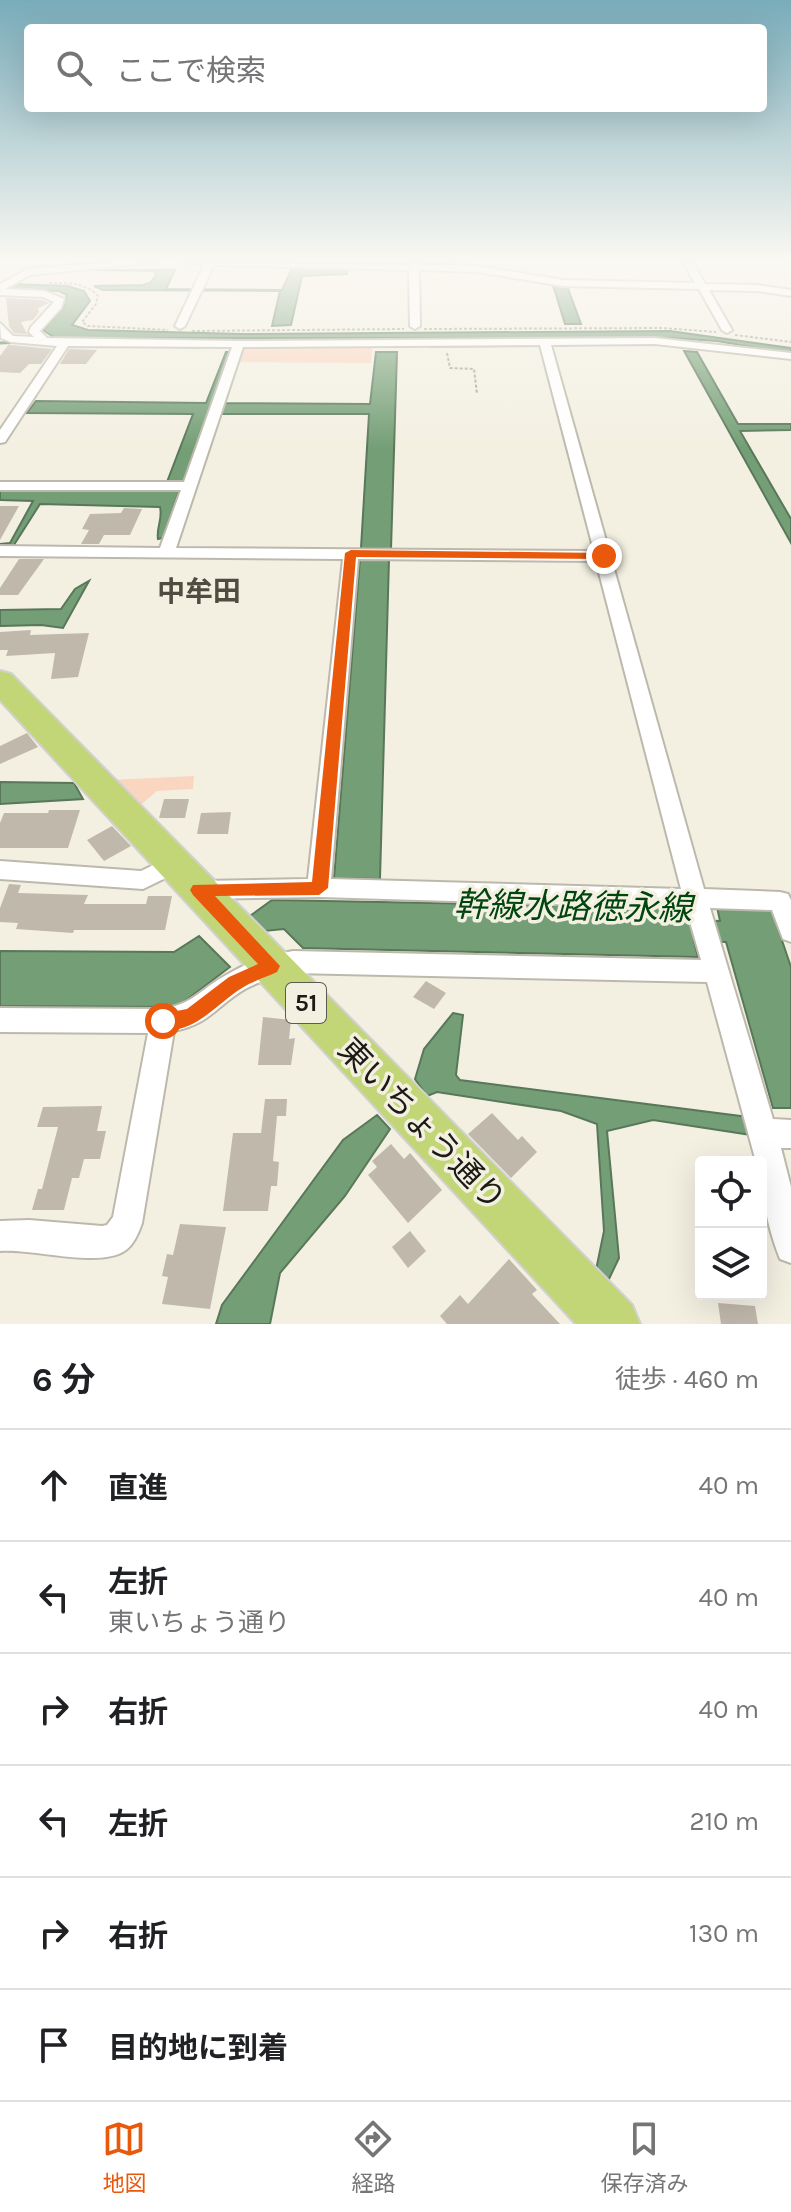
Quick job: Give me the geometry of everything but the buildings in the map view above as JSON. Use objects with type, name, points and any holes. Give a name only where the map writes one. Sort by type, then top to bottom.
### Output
[{"type":"main road","name":"東いちょう通り","points":[[0,681],[613,1324]]},
{"type":"street","points":[[39,324],[34,332],[43,340]]},
{"type":"street","points":[[178,328],[180,324]]},
{"type":"street","points":[[723,324],[727,332]]},
{"type":"street","points":[[0,328],[11,339],[43,340],[63,345],[690,343],[791,356]]},
{"type":"street","points":[[546,344],[713,960],[777,1134],[791,1248]]},
{"type":"street","points":[[0,439],[63,345]]},
{"type":"street","points":[[167,551],[238,346]]},
{"type":"street","points":[[0,486],[188,486]]},
{"type":"street","points":[[0,551],[604,556]]},
{"type":"street","points":[[319,888],[366,554]]},
{"type":"street","points":[[0,870],[143,880],[186,877],[319,888],[698,907],[780,901],[791,932]]},
{"type":"street","points":[[0,1020],[163,1021],[191,1016],[235,982],[271,966],[293,962],[713,960]]},
{"type":"street","points":[[0,1236],[19,1233],[99,1243],[116,1239],[127,1223],[163,1021]]},
{"type":"path","points":[[85,324],[178,328]]},
{"type":"path","points":[[191,331],[662,328],[727,332],[791,342]]},
{"type":"path","points":[[446,349],[450,368],[474,369],[477,394]]},
{"type":"shaded area","points":[[241,348],[372,348],[371,363],[236,362]]},
{"type":"shaded area","points":[[194,776],[193,789],[157,791],[136,809],[110,780]]},
{"type":"water","points":[[49,324],[73,324],[88,330],[242,334],[670,331],[791,348],[791,354],[717,341],[671,338],[55,338],[43,330]]},
{"type":"water","points":[[684,351],[697,352],[738,424],[791,424],[791,430],[740,431],[791,519],[791,543]]},
{"type":"water","points":[[226,352],[230,352],[223,407],[224,403],[370,404],[376,352],[397,352],[391,549],[361,548],[369,414],[221,414],[222,409],[210,409],[183,482],[167,482],[193,414],[27,413],[36,401],[206,403]]},
{"type":"water","points":[[0,491],[179,491],[163,538],[158,539],[160,507],[40,504],[12,548],[0,548],[0,544],[10,543],[33,501],[0,500]]},
{"type":"water","points":[[360,559],[389,559],[380,879],[334,878]]},
{"type":"water","points":[[89,581],[63,628],[0,626],[0,610],[61,609],[75,589]]},
{"type":"water","points":[[0,782],[74,783],[83,799],[0,804]]},
{"type":"water","name":"幹線水路徳永線","points":[[272,900],[685,908],[689,920],[720,921],[717,907],[772,911],[791,967],[791,1108],[773,1108],[726,942],[694,941],[698,957],[303,948],[284,929],[264,931],[250,916]]},
{"type":"water","points":[[199,936],[230,967],[177,1007],[0,1006],[0,951],[174,952]]},
{"type":"water","points":[[453,1013],[463,1015],[456,1075],[460,1080],[748,1117],[751,1135],[653,1120],[607,1131],[619,1258],[608,1281],[596,1270],[604,1231],[597,1124],[561,1111],[437,1092],[427,1096],[415,1079],[424,1049]]},
{"type":"water","points":[[377,1115],[390,1129],[345,1196],[280,1273],[270,1324],[216,1324],[222,1305],[343,1140]]},
{"type":"waterway","points":[[0,343],[19,342]]},
{"type":"waterway","points":[[41,344],[199,347]]},
{"type":"waterway","points":[[429,346],[567,345]]},
{"type":"waterway","points":[[257,347],[355,346]]},
{"type":"district","name":"中牟田","points":[[199,591]]},
{"type":"route","points":[[163,1021],[191,1016],[235,982],[271,966],[199,890],[319,888],[351,553],[604,556]]}]
